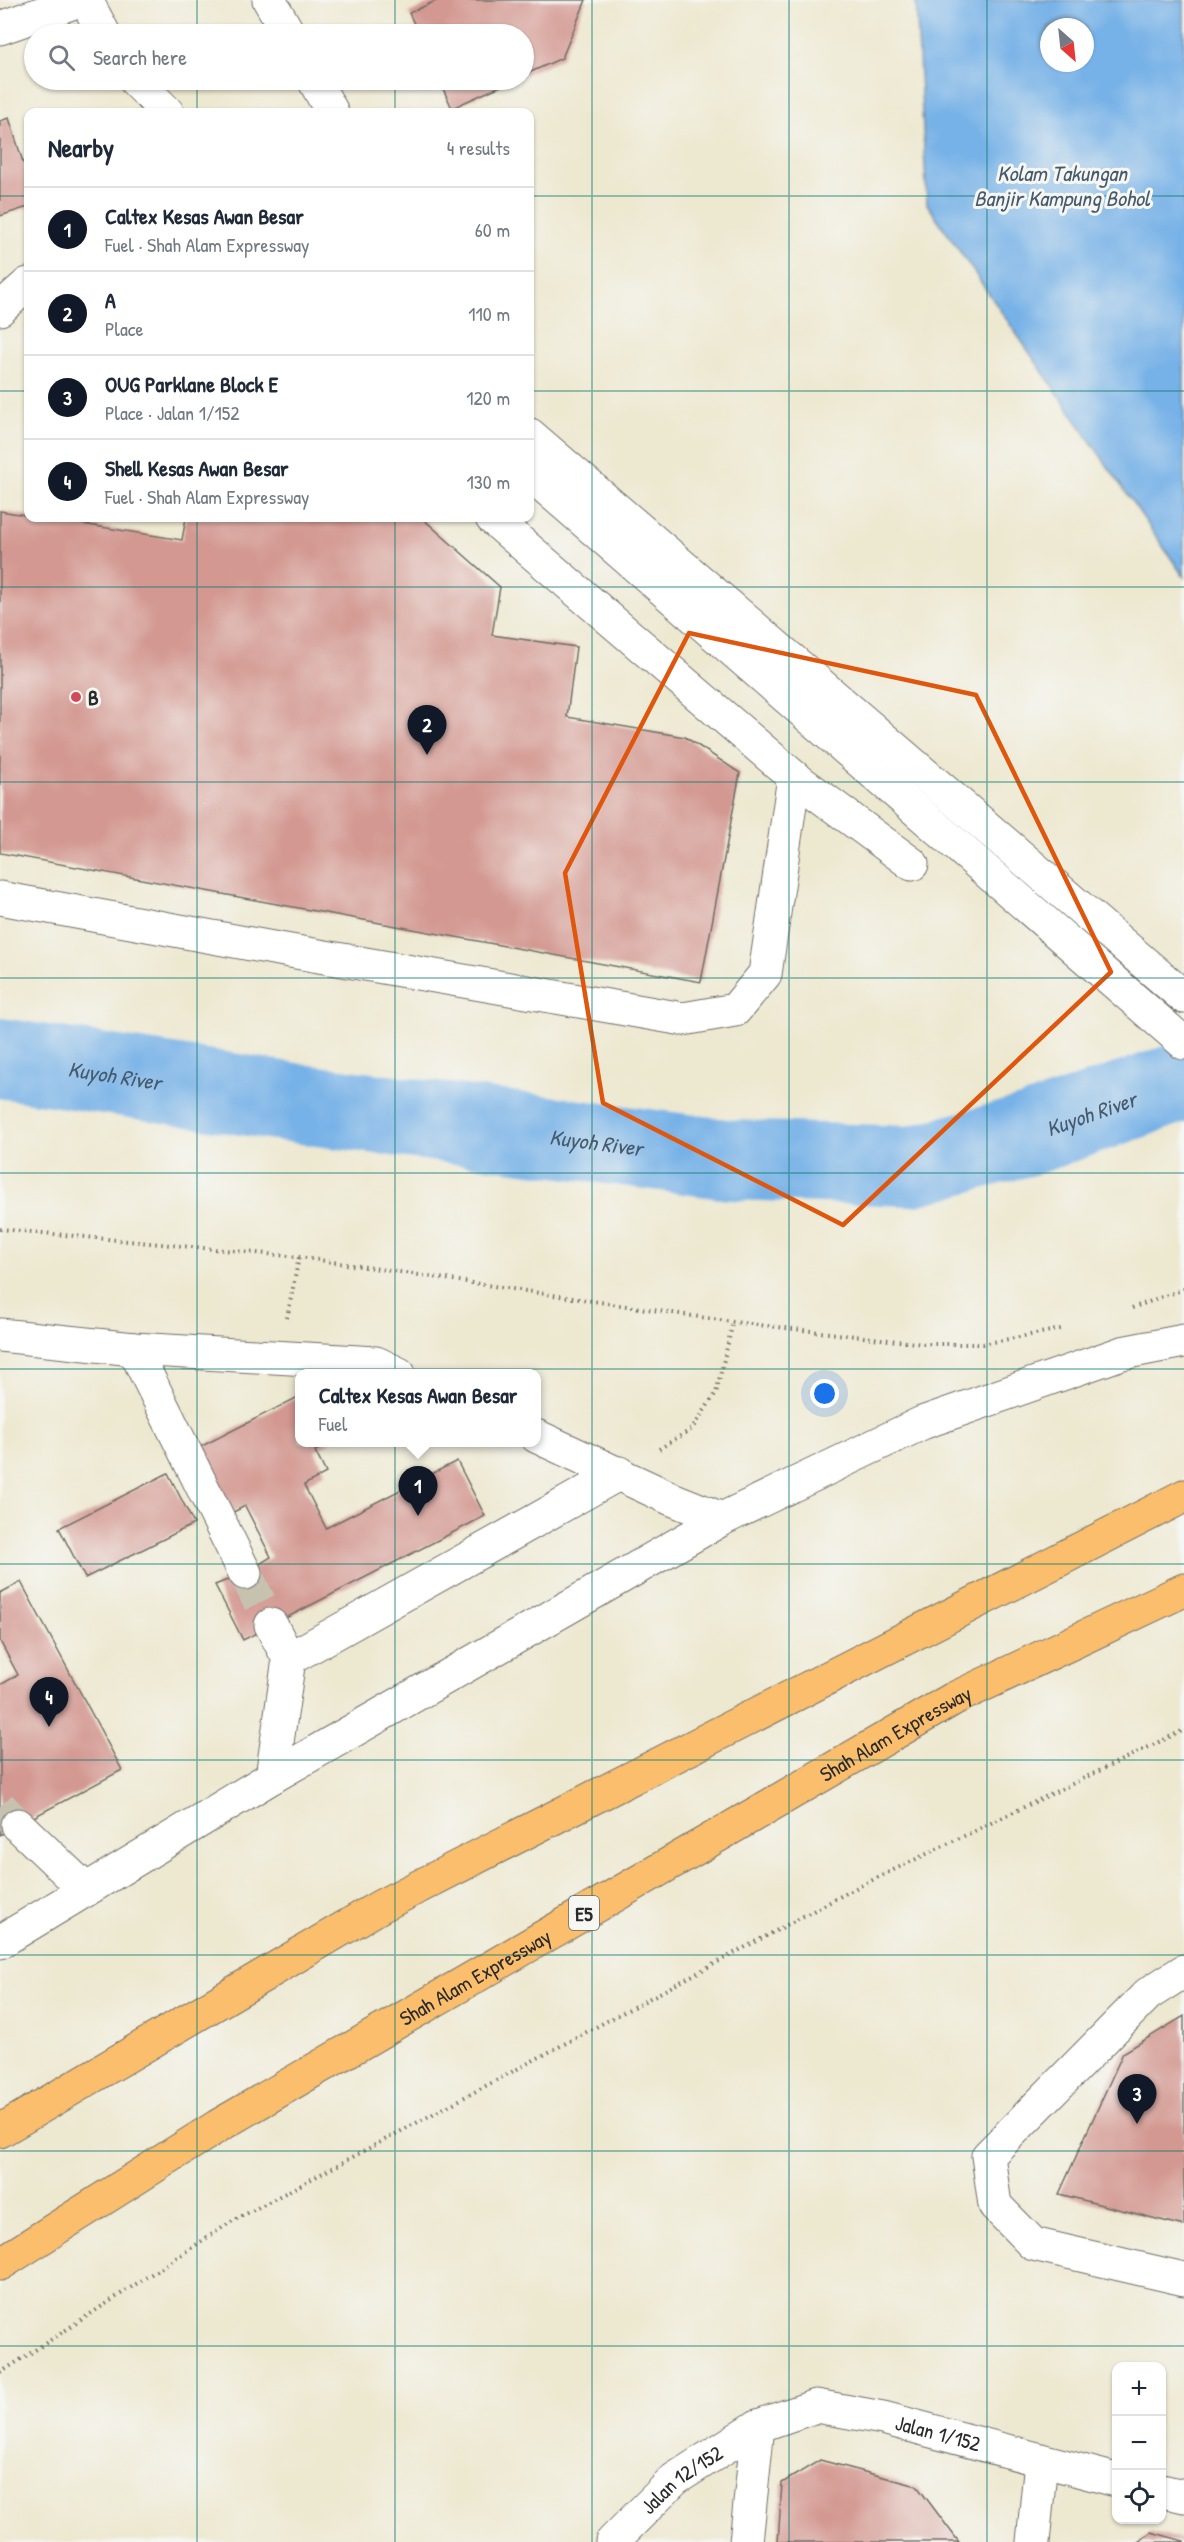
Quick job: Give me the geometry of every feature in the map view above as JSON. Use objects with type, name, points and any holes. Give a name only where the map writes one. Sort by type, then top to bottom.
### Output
[{"type":"highway","points":[[0,2131],[381,1906],[1184,1496]]},
{"type":"highway","name":"Shah Alam Expressway","points":[[0,2264],[219,2126],[953,1699],[1184,1590]]},
{"type":"street","points":[[0,28],[80,0]]},
{"type":"street","points":[[86,0],[99,24]]},
{"type":"street","points":[[269,0],[283,24]]},
{"type":"street","points":[[145,90],[163,108]]},
{"type":"street","points":[[320,90],[330,108]]},
{"type":"street","points":[[0,309],[24,288]]},
{"type":"street","points":[[534,438],[1184,997]]},
{"type":"street","points":[[534,477],[1184,1043]]},
{"type":"street","points":[[497,522],[794,777],[912,864]]},
{"type":"street","points":[[0,898],[683,1019],[735,1011],[765,974],[794,777]]},
{"type":"street","points":[[0,1335],[134,1349],[376,1363],[389,1369]]},
{"type":"street","points":[[0,1942],[272,1777],[722,1519],[922,1423],[1122,1353],[1184,1341]]},
{"type":"street","points":[[134,1349],[245,1573]]},
{"type":"street","points":[[541,1438],[672,1499],[722,1519]]},
{"type":"street","points":[[289,1659],[620,1473]]},
{"type":"street","points":[[271,1625],[289,1659],[272,1777]]},
{"type":"street","points":[[18,1825],[86,1890]]},
{"type":"street","points":[[1184,1971],[1148,1994],[988,2156],[994,2205],[1033,2244],[1184,2279]]},
{"type":"street","name":"Jalan 1/152","points":[[758,2426],[816,2406],[883,2418],[1112,2479]]},
{"type":"street","points":[[746,2542],[758,2426]]},
{"type":"street","name":"Jalan 12/152","points":[[612,2542],[675,2480],[758,2426]]},
{"type":"street","points":[[1033,2542],[1041,2461]]},
{"type":"street","points":[[1166,2492],[1184,2496]]},
{"type":"path","points":[[0,1229],[299,1257],[733,1322],[924,1344],[983,1344],[1067,1328]]},
{"type":"path","points":[[278,1358],[299,1257]]},
{"type":"path","points":[[1122,1311],[1184,1289]]},
{"type":"path","points":[[620,1473],[692,1429],[716,1393],[733,1322]]},
{"type":"path","points":[[0,2373],[231,2222],[855,1888],[1184,1730]]},
{"type":"highlighted area","points":[[689,633],[976,695],[1111,972],[843,1225],[603,1103],[565,873]]},
{"type":"water","name":"Kolam Takungan Banjir Kampung Bohol","points":[[916,0],[1184,0],[1184,577],[927,204]]},
{"type":"building","points":[[438,0],[586,0],[562,58],[534,71],[534,24],[414,24],[409,13]]},
{"type":"building","points":[[444,90],[492,90],[452,108]]},
{"type":"building","points":[[9,118],[24,165],[24,208],[0,216],[0,121]]},
{"type":"building","points":[[0,511],[24,515],[24,522],[69,522],[182,540],[185,522],[427,522],[500,587],[492,635],[576,647],[567,717],[685,737],[740,773],[701,982],[0,853]]},
{"type":"building","points":[[295,1399],[295,1447],[323,1447],[315,1451],[326,1473],[304,1485],[326,1528],[457,1461],[485,1516],[243,1640],[215,1585],[245,1573],[271,1557],[245,1506],[226,1516],[192,1451]]},
{"type":"building","points":[[168,1473],[194,1524],[85,1578],[59,1528]]},
{"type":"building","points":[[21,1582],[122,1770],[0,1835],[0,1685],[18,1675],[0,1641],[0,1593]]},
{"type":"building","points":[[1184,2016],[1184,2226],[1059,2194],[1123,2053]]},
{"type":"building","points":[[820,2460],[917,2486],[959,2542],[778,2542],[782,2483]]},
{"type":"building","points":[[1151,2532],[1184,2541],[1184,2542],[1138,2542]]},
{"type":"waterway","name":"Kuyoh River","points":[[0,1058],[302,1104],[732,1160],[912,1166],[1033,1134],[1184,1081]]},
{"type":"tunnel","points":[[245,1573],[271,1625]]},
{"type":"tunnel","points":[[0,1806],[18,1825]]},
{"type":"place","name":"B","points":[[76,697]]},
{"type":"place","name":"A","points":[[427,755]]},
{"type":"place","name":"Caltex Kesas Awan Besar","points":[[418,1516]]},
{"type":"place","name":"Shell Kesas Awan Besar","points":[[49,1727]]},
{"type":"place","name":"OUG Parklane Block E","points":[[1137,2124]]}]
